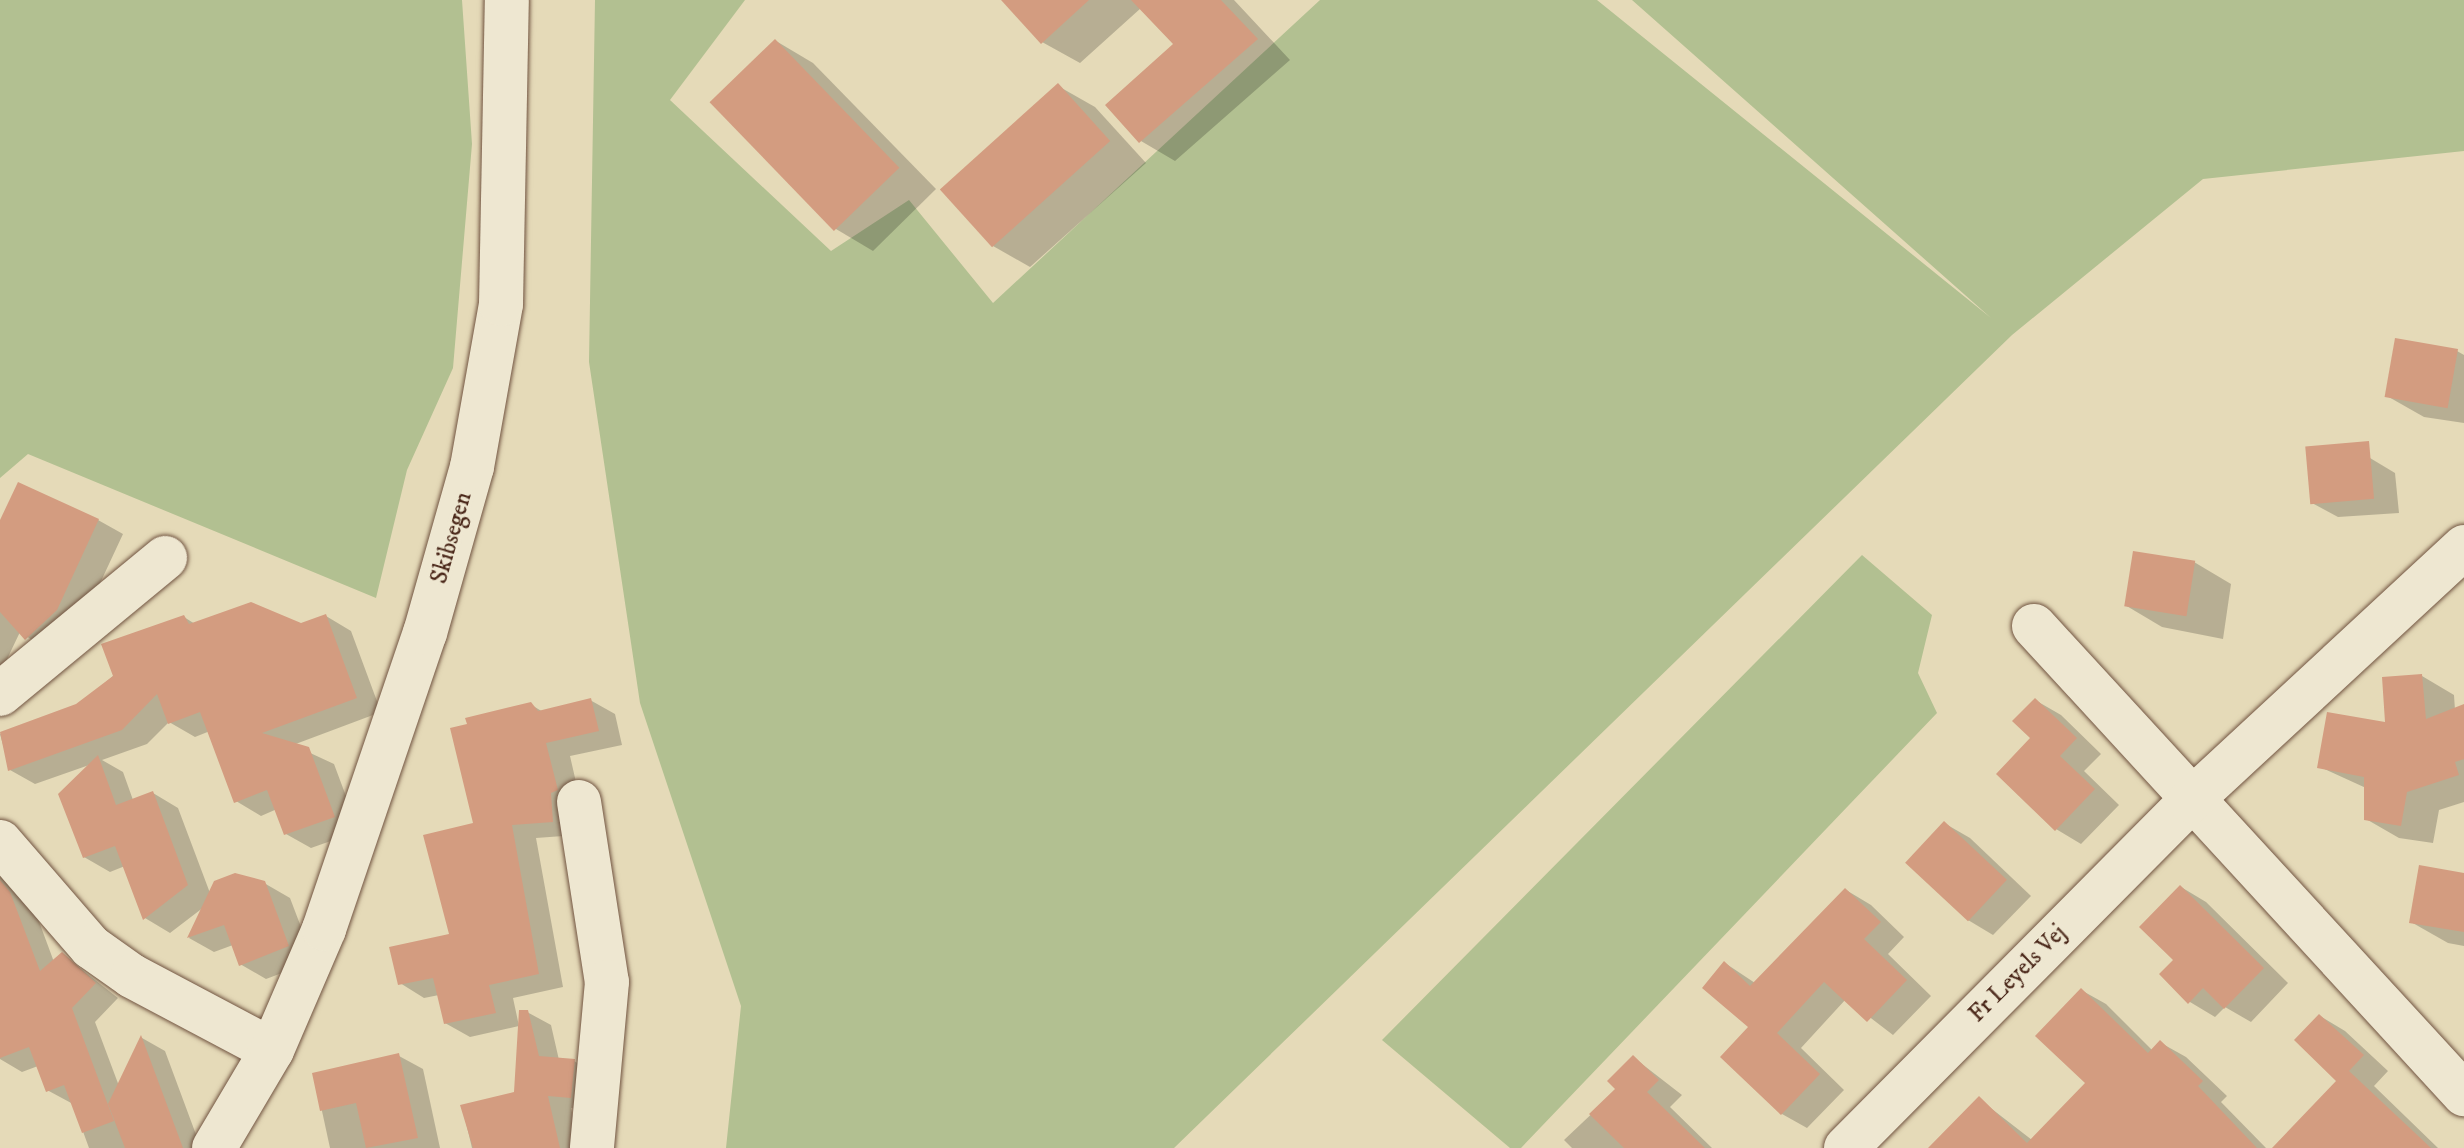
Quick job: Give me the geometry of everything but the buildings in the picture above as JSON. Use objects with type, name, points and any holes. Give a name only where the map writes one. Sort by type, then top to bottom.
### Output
[{"type":"street","name":"Skibsegen","points":[[214,1148],[272,1050],[334,900],[425,633],[472,467],[501,304],[507,0]]},
{"type":"street","name":"Fr Leyels Vej","points":[[1846,1148],[2190,801],[2464,547]]},
{"type":"street","points":[[0,694],[165,558]]},
{"type":"street","points":[[2034,626],[2190,801],[2464,1094]]},
{"type":"street","points":[[579,802],[607,982],[592,1148]]},
{"type":"street","points":[[0,842],[91,947],[132,976],[272,1050]]},
{"type":"green space","points":[[0,0],[462,0],[472,144],[453,368],[407,470],[376,598],[28,454],[0,478]]},
{"type":"green space","points":[[595,0],[745,0],[670,100],[831,251],[909,200],[993,303],[1320,0],[1597,0],[1991,318],[1632,0],[2464,0],[2464,151],[2203,179],[2012,335],[1174,1148],[726,1148],[741,1006],[640,703],[589,362]]},
{"type":"green space","points":[[1862,555],[1932,615],[1918,673],[1937,713],[1521,1148],[1510,1148],[1382,1040]]}]
